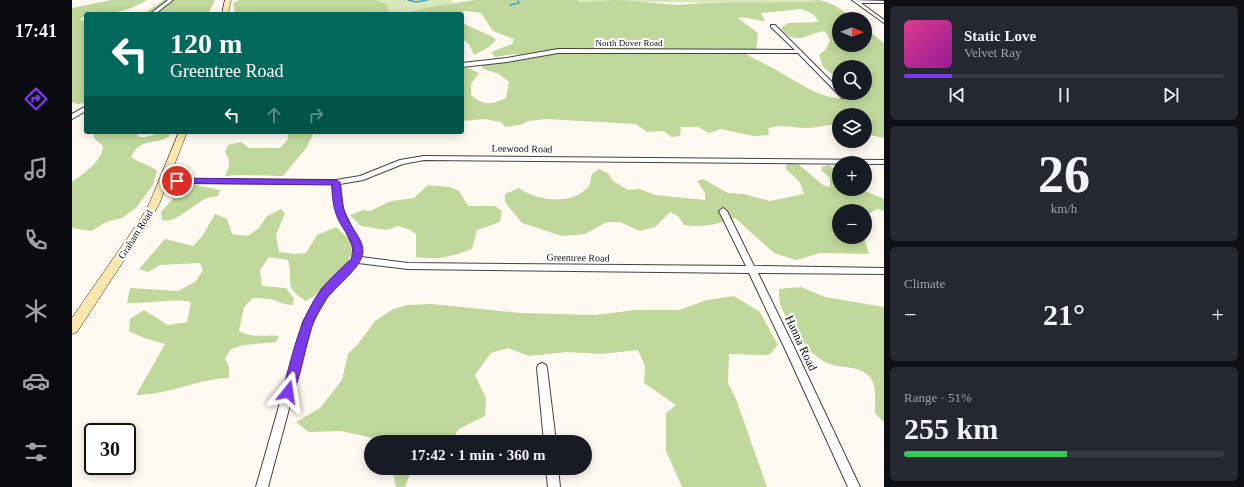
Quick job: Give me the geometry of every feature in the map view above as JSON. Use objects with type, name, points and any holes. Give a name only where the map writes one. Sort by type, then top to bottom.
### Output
[{"type":"main road","points":[[225,12],[228,0]]},
{"type":"main road","name":"Graham Road","points":[[72,328],[138,232],[155,202],[182,134]]},
{"type":"street","points":[[155,12],[171,0]]},
{"type":"street","points":[[855,1],[884,2]]},
{"type":"street","points":[[855,1],[884,22]]},
{"type":"street","points":[[773,26],[832,86]]},
{"type":"street","name":"North Dover Road","points":[[464,65],[507,60],[558,51],[797,52]]},
{"type":"street","points":[[72,109],[84,108]]},
{"type":"street","points":[[72,117],[84,109]]},
{"type":"street","name":"Leewood Road","points":[[164,181],[336,182],[361,178],[402,162],[424,158],[884,162]]},
{"type":"street","points":[[262,487],[308,322],[325,292],[356,260],[358,246],[342,218],[337,202],[336,182]]},
{"type":"street","name":"Hanna Road","points":[[723,210],[854,487]]},
{"type":"street","name":"Greentree Road","points":[[356,260],[408,266],[884,271]]},
{"type":"street","points":[[542,368],[549,435]]},
{"type":"street","points":[[553,475],[554,487]]},
{"type":"green space","points":[[111,0],[147,0],[131,8],[118,12],[84,12],[84,16],[80,20],[84,21],[84,103],[76,104],[72,102],[72,8]]},
{"type":"green space","points":[[164,0],[215,0],[209,12],[146,12]]},
{"type":"green space","points":[[239,0],[376,0],[383,2],[389,12],[235,12],[233,3]]},
{"type":"green space","points":[[376,0],[451,0],[454,4],[410,12],[389,12],[384,2]]},
{"type":"green space","points":[[451,0],[821,0],[826,4]]},
{"type":"green space","points":[[476,0],[577,0],[580,2],[620,0],[678,5],[704,3],[817,2],[814,0],[830,3],[844,12],[832,12],[832,52],[872,52],[872,34],[884,43],[884,138],[872,135],[872,108],[832,108],[832,125],[808,128],[783,126],[773,127],[768,128],[769,135],[753,136],[721,129],[709,133],[698,127],[681,127],[680,136],[671,137],[664,131],[647,132],[636,124],[546,119],[529,121],[520,125],[505,127],[501,122],[484,119],[464,121],[464,68],[469,68],[479,73],[471,84],[471,95],[484,103],[492,103],[506,98],[509,82],[499,74],[483,69],[481,63],[529,56],[516,54],[495,57],[491,52],[512,44],[514,39],[493,31],[481,13],[466,11],[410,12],[441,5]],"holes":[[[801,9],[813,14],[819,22],[788,23],[781,28],[791,37],[801,38],[824,31],[828,35],[830,41],[826,49],[819,55],[823,67],[832,74],[832,60],[872,60],[872,100],[832,100],[832,97],[805,87],[774,68],[742,52],[756,51],[758,33],[738,18],[765,21],[761,13]]]},
{"type":"green space","points":[[464,24],[493,37],[496,40],[489,47],[474,55],[469,44],[464,40]]},
{"type":"green space","points":[[94,134],[137,134],[139,137],[143,137],[157,134],[169,134],[170,136],[143,144],[131,157],[157,171],[153,185],[136,208],[122,218],[106,222],[91,231],[72,228],[72,182],[92,167],[102,152],[103,146],[94,138]]},
{"type":"green space","points":[[288,134],[313,134],[307,147],[283,176],[225,176],[229,164],[225,152],[228,145],[241,142],[249,148],[280,148],[288,139]]},
{"type":"green space","points":[[787,164],[798,164],[823,185],[830,187],[830,178],[822,171],[821,167],[829,165],[832,167],[832,196],[872,196],[872,194],[884,199],[884,211],[877,209],[872,212],[872,204],[832,204],[832,244],[866,244],[869,254],[820,253],[796,260],[774,253],[735,218],[710,225],[690,226],[684,225],[678,216],[670,212],[655,227],[640,231],[620,222],[607,222],[585,234],[562,236],[522,223],[505,202],[505,194],[519,188],[535,196],[544,198],[564,199],[574,197],[589,186],[592,174],[599,169],[608,173],[613,181],[628,190],[640,189],[655,195],[705,200],[705,193],[697,181],[703,179],[728,193],[744,194],[770,201],[804,194],[799,181],[785,168]]},
{"type":"green space","points":[[185,185],[196,185],[220,190],[218,196],[205,199],[178,217],[167,221],[162,220],[161,212]]},
{"type":"green space","points":[[428,185],[450,187],[459,191],[468,206],[495,206],[502,211],[500,222],[477,230],[472,249],[444,257],[424,258],[416,257],[416,234],[408,229],[398,226],[387,230],[361,226],[350,215],[363,210],[370,211],[391,201],[414,198]]},
{"type":"green space","points":[[281,209],[285,213],[276,235],[279,252],[295,254],[306,253],[317,235],[336,227],[349,239],[351,252],[346,266],[333,280],[306,301],[294,292],[291,287],[290,267],[288,260],[269,257],[260,270],[262,286],[286,288],[294,299],[293,305],[284,304],[272,299],[253,298],[244,307],[239,331],[254,336],[279,336],[276,342],[244,345],[231,349],[225,358],[229,367],[229,378],[205,381],[160,392],[136,395],[165,344],[144,338],[129,331],[130,319],[144,310],[168,325],[187,322],[191,302],[167,301],[127,303],[130,288],[178,291],[195,282],[203,270],[200,263],[160,265],[148,272],[139,269],[165,239],[193,246],[203,235],[215,214],[227,219],[232,234],[248,236],[259,228],[267,216]]},
{"type":"green space","points":[[801,287],[825,297],[884,307],[884,422],[875,413],[875,390],[870,377],[866,373],[857,369],[833,365],[825,362],[809,349],[794,331],[780,304],[779,289]]},
{"type":"green space","points":[[734,296],[760,312],[778,345],[769,355],[729,354],[728,383],[736,399],[767,487],[682,487],[666,451],[666,413],[676,405],[644,383],[645,366],[638,350],[601,354],[567,352],[529,356],[508,348],[491,353],[475,375],[486,398],[485,416],[459,429],[455,435],[364,436],[341,431],[309,432],[296,422],[320,408],[342,380],[348,354],[358,344],[375,321],[393,309],[407,305],[432,304],[521,313],[595,315],[635,310],[679,310],[707,300]]},
{"type":"green space","points":[[393,475],[410,475],[405,487],[396,487]]},
{"type":"waterway","points":[[408,0],[416,2],[427,0]]},
{"type":"waterway","points":[[510,5],[519,3],[518,0]]},
{"type":"route","points":[[177,181],[336,182],[337,202],[342,218],[358,246],[358,253],[356,260],[320,298],[303,335],[288,392]]}]
